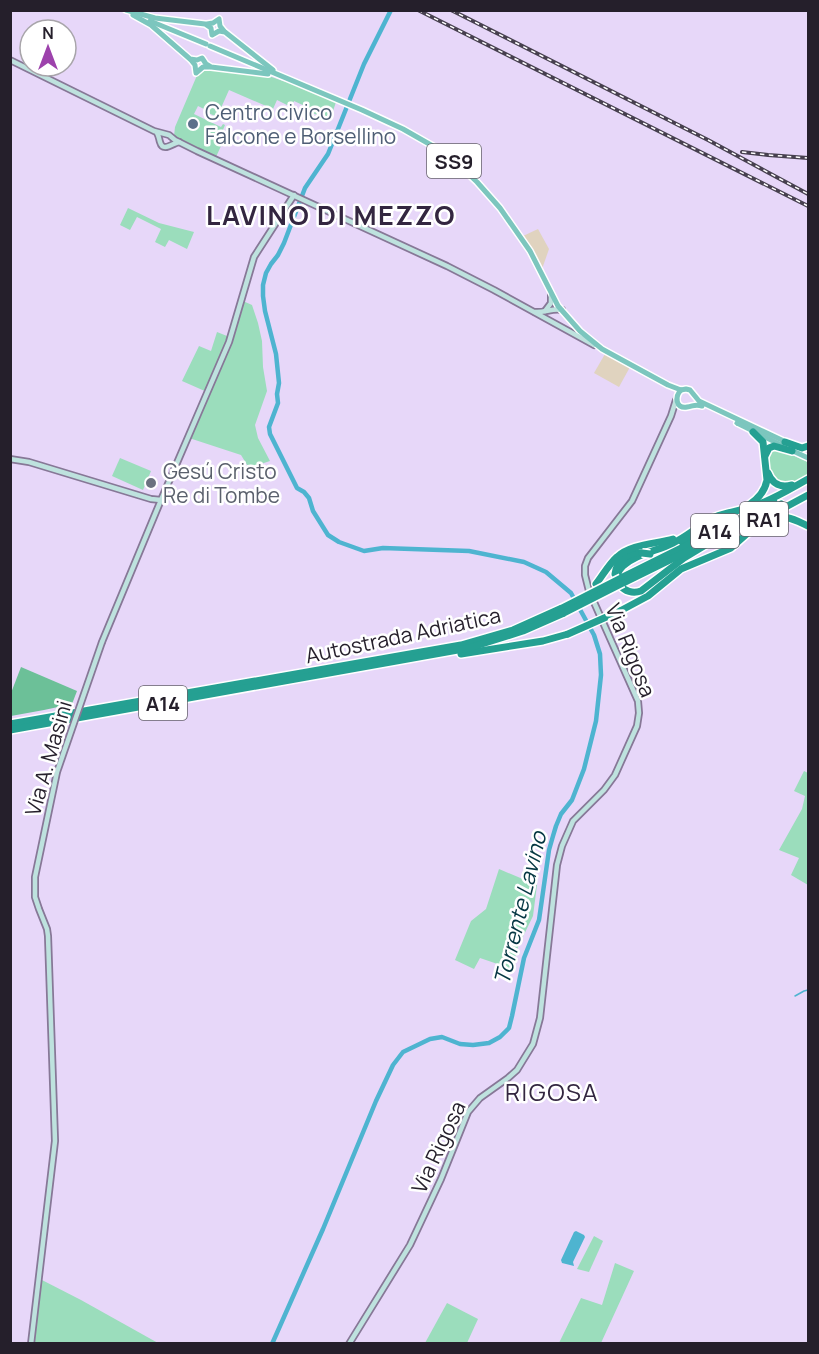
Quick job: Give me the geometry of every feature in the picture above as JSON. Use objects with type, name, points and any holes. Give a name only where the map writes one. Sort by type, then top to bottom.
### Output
[{"type":"highway","points":[[740,510],[754,502],[767,483],[762,440],[753,432]]},
{"type":"highway","points":[[785,442],[802,448],[808,446]]},
{"type":"highway","points":[[765,456],[769,448],[774,446],[792,451]]},
{"type":"highway","points":[[767,471],[773,481],[781,486],[789,486],[808,479]]},
{"type":"highway","name":"RA1","points":[[687,534],[724,513],[760,503],[808,479]]},
{"type":"highway","name":"Autostrada Adriatica","points":[[622,581],[808,484]]},
{"type":"highway","name":"Autostrada Adriatica","points":[[10,730],[491,643],[523,631],[808,490]]},
{"type":"highway","name":"RA1","points":[[681,569],[735,545],[769,516],[808,495]]},
{"type":"highway","points":[[681,569],[665,577],[642,594],[633,596],[621,591],[614,576],[619,562],[626,555],[661,553],[709,529],[768,505]]},
{"type":"highway","points":[[758,524],[783,516],[808,526]]},
{"type":"highway","points":[[687,534],[673,543],[624,565],[617,576],[623,590],[632,593],[641,591],[684,558],[727,532]]},
{"type":"highway","points":[[563,610],[597,584],[614,560],[624,552],[687,534]]},
{"type":"highway","points":[[420,657],[432,658],[529,644],[568,634],[648,596],[681,569]]},
{"type":"highway","name":"Autostrada Adriatica","points":[[10,724],[468,643],[513,630],[563,610]]},
{"type":"main road","points":[[126,10],[155,18],[206,24],[213,24],[219,19],[220,26],[225,32],[267,66],[290,80]]},
{"type":"main road","points":[[126,10],[151,25],[190,59],[195,65],[196,73],[203,68],[211,67],[263,72],[290,80]]},
{"type":"main road","name":"SS9","points":[[126,10],[362,110],[438,149],[477,182],[500,208],[521,237],[569,320],[580,332],[602,349],[668,385],[681,390],[690,390],[699,401],[808,453]]},
{"type":"main road","points":[[206,24],[211,28],[212,35],[219,31],[225,32]]},
{"type":"main road","points":[[190,59],[202,58],[211,67]]},
{"type":"main road","points":[[10,60],[154,131],[169,135],[179,142],[447,266],[602,349]]},
{"type":"main road","points":[[154,131],[164,147],[179,142]]},
{"type":"main road","points":[[160,139],[166,135]]},
{"type":"main road","points":[[172,145],[173,138]]},
{"type":"main road","name":"Via A. Masini","points":[[31,1344],[55,1133],[48,936],[35,890],[39,854],[57,772],[102,642],[229,342],[254,257],[295,195]]},
{"type":"main road","name":"SS9","points":[[545,281],[551,295],[565,312],[610,353]]},
{"type":"main road","points":[[547,320],[546,311],[551,303],[551,295]]},
{"type":"main road","points":[[530,310],[565,312]]},
{"type":"main road","points":[[562,328],[568,324],[569,320]]},
{"type":"main road","name":"SS9","points":[[668,385],[679,405],[683,407]]},
{"type":"main road","points":[[676,398],[681,390]]},
{"type":"main road","points":[[691,405],[695,397]]},
{"type":"main road","name":"Via Rigosa","points":[[350,1344],[410,1245],[441,1179],[468,1112],[480,1098],[517,1070],[536,1037],[557,865],[562,846],[573,821],[604,790],[615,775],[638,719],[639,707],[636,696],[589,591],[585,580],[585,566],[590,554],[632,501],[671,416],[676,398]]},
{"type":"main road","points":[[683,407],[702,406],[808,458]]},
{"type":"main road","name":"Via Rigosa","points":[[671,416],[683,407]]},
{"type":"main road","points":[[10,459],[30,462],[150,499],[161,500]]},
{"type":"main road","points":[[150,499],[158,507]]},
{"type":"shaded area","points":[[538,229],[549,249],[542,269],[523,236]]},
{"type":"shaded area","points":[[605,354],[630,367],[619,387],[594,373]]},
{"type":"green space","points":[[204,68],[266,75],[292,83],[336,102],[331,117],[326,119],[306,110],[307,107],[294,101],[293,104],[287,105],[277,100],[273,109],[229,90],[217,117],[198,106],[194,114],[221,127],[225,125],[217,144],[221,146],[216,157],[174,136],[175,127],[198,73]]},
{"type":"green space","points":[[128,208],[159,223],[194,232],[187,249],[169,240],[165,247],[155,242],[161,229],[137,217],[130,230],[120,225]]},
{"type":"green space","points":[[243,301],[252,305],[262,341],[267,391],[255,425],[258,438],[270,461],[249,468],[241,455],[186,437],[207,392],[182,381],[199,346],[211,351],[217,332],[227,336]]},
{"type":"green space","points":[[776,448],[808,462],[808,475],[790,484],[779,483],[770,473],[767,454],[771,449]]},
{"type":"green space","points":[[120,458],[151,471],[143,490],[112,476]]},
{"type":"green space","points":[[21,667],[77,691],[72,704],[11,716],[11,693]]},
{"type":"green space","points":[[804,771],[808,773],[808,885],[791,875],[799,858],[779,850],[802,809],[805,796],[794,791]]},
{"type":"green space","points":[[499,869],[537,885],[533,916],[518,947],[512,969],[480,958],[474,969],[455,960],[471,921],[486,909]]},
{"type":"green space","points":[[594,1236],[603,1241],[589,1272],[577,1269]]},
{"type":"green space","points":[[615,1263],[634,1271],[601,1343],[559,1343],[581,1298],[602,1305]]},
{"type":"green space","points":[[40,1279],[81,1300],[158,1343],[31,1344]]},
{"type":"green space","points":[[447,1303],[478,1319],[467,1343],[425,1343]]},
{"type":"water","points":[[576,1231],[585,1237],[573,1262],[574,1266],[562,1263],[561,1260]]},
{"type":"waterway","name":"Torrente Lavino","points":[[272,1344],[393,1065],[403,1052],[430,1039],[442,1037],[460,1044],[473,1045],[489,1043],[509,1028],[524,958],[539,920],[553,836],[561,814],[572,800],[584,769],[596,721],[601,675],[600,654],[594,635],[571,593],[546,572],[524,562],[469,551],[383,548],[364,551],[339,542],[328,535],[313,511],[309,498],[297,488],[270,434],[269,427],[278,403],[279,383],[276,354],[263,296],[266,273],[284,243],[305,188],[328,154],[364,64],[391,10]]},
{"type":"waterway","points":[[795,996],[808,990]]},
{"type":"railway","points":[[418,10],[808,206]]},
{"type":"railway","points":[[451,10],[708,140],[808,194]]},
{"type":"railway","points":[[742,152],[808,158]]},
{"type":"place","name":"Centro civico Falcone e Borsellino","points":[[193,124]]},
{"type":"place","name":"Gesú Cristo Re di Tombe","points":[[151,483]]},
{"type":"district","name":"LAVINO DI MEZZO","points":[[331,214]]},
{"type":"district","name":"RIGOSA","points":[[552,1091]]}]
